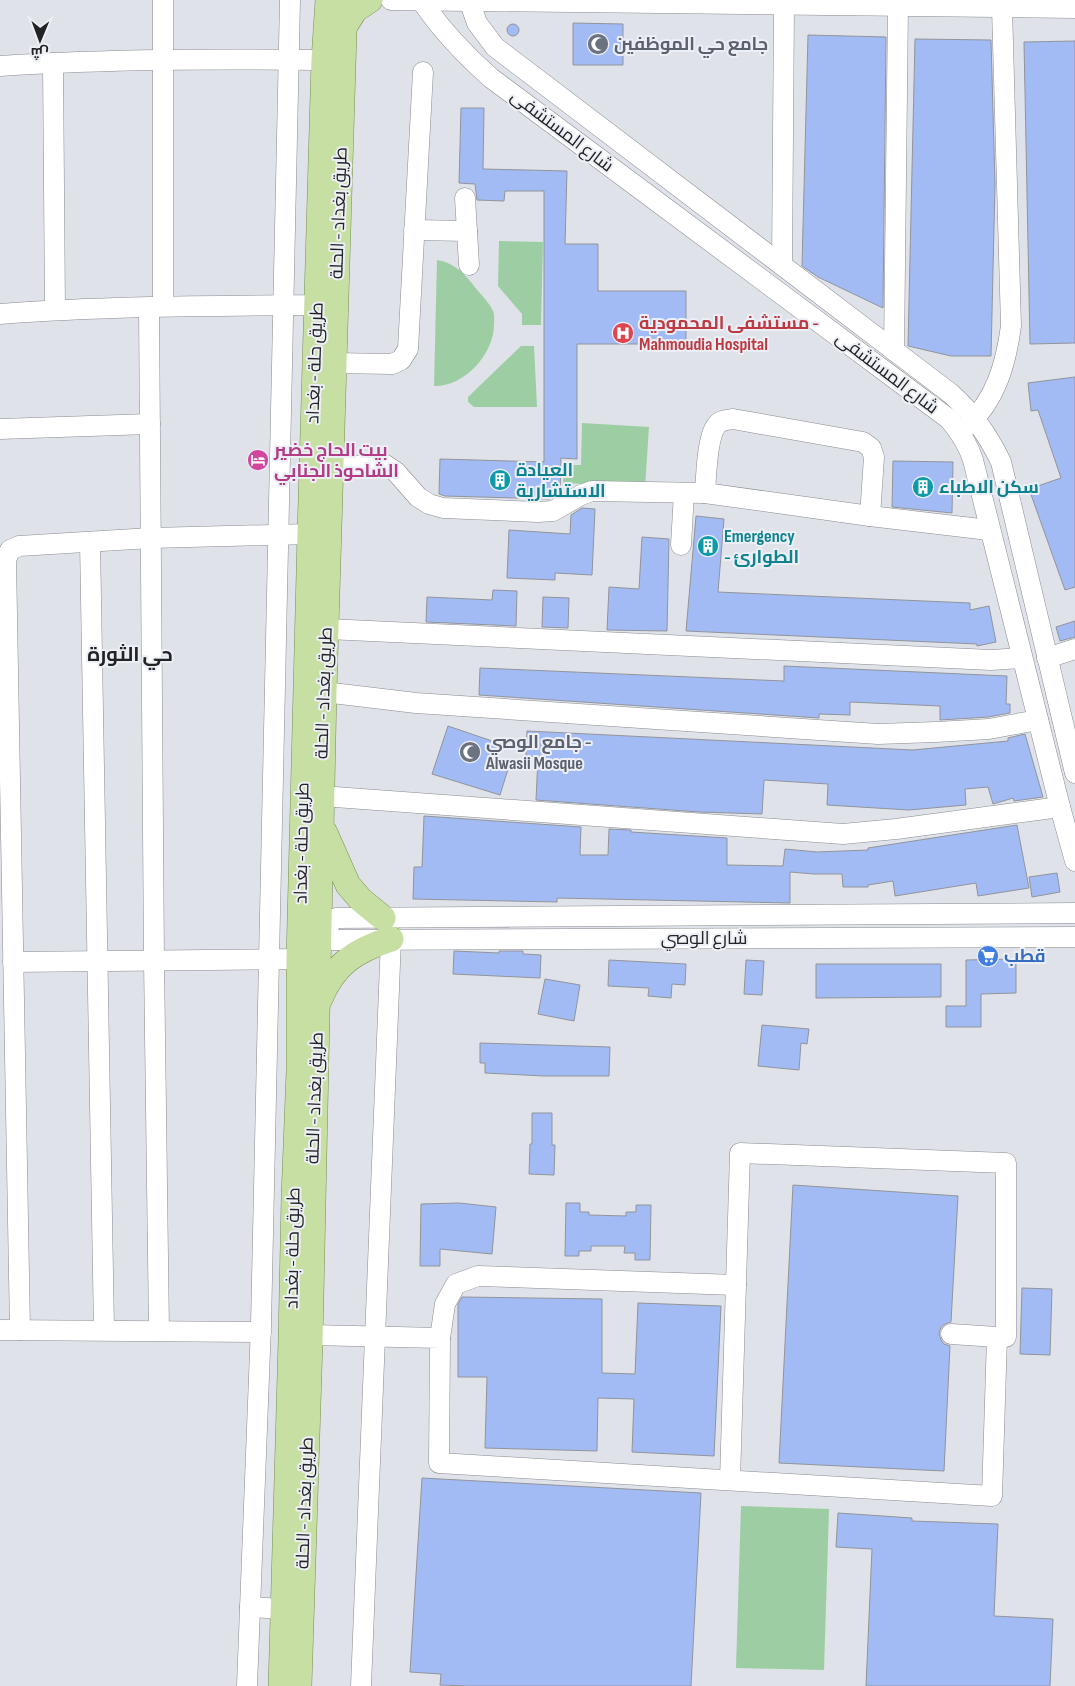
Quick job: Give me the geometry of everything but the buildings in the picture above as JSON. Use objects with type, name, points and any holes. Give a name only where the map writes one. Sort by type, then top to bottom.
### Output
[{"type":"main road","points":[[336,4],[355,10],[370,0]]},
{"type":"main road","name":"طريق حلة - بغداد","points":[[281,1686],[290,1388],[301,1331],[294,1197],[299,1071],[299,959],[324,60],[336,4]]},
{"type":"main road","name":"طريق بغداد - الحلة","points":[[299,1686],[301,1331],[313,1172],[318,1003],[333,363],[336,4]]},
{"type":"main road","points":[[318,1003],[325,986],[336,970],[387,928],[348,885],[321,825]]},
{"type":"street","points":[[159,1331],[150,424],[156,307],[163,0]]},
{"type":"street","points":[[247,1686],[261,1329],[290,0]]},
{"type":"street","points":[[391,0],[468,3],[1075,8]]},
{"type":"street","name":"شارع المستشفى","points":[[421,0],[433,19],[477,65],[507,90],[949,419],[960,432],[970,453],[1075,861]]},
{"type":"street","name":"شارع المستشفى","points":[[468,3],[482,32],[496,47],[950,393],[975,418],[986,434],[1000,462],[1075,773]]},
{"type":"street","points":[[782,265],[784,5]]},
{"type":"street","points":[[894,351],[898,6]]},
{"type":"street","points":[[960,432],[975,418],[994,391],[1008,348],[1011,326],[1002,8]]},
{"type":"street","points":[[477,65],[474,53],[479,47],[486,44],[496,47]]},
{"type":"street","points":[[0,66],[53,62],[163,59],[324,60]]},
{"type":"street","points":[[53,62],[55,310]]},
{"type":"street","points":[[333,363],[392,364],[401,360],[408,349],[423,72]]},
{"type":"street","points":[[465,198],[469,266]]},
{"type":"street","points":[[414,230],[467,231]]},
{"type":"street","points":[[0,314],[55,310],[156,307],[317,305]]},
{"type":"street","points":[[705,493],[711,436],[716,426],[723,420],[733,419],[863,442],[871,448],[874,458],[870,516]]},
{"type":"street","points":[[0,429],[150,424]]},
{"type":"street","points":[[331,468],[384,464],[396,472],[418,497],[429,504],[443,508],[538,512],[553,511],[581,494],[592,491],[705,493],[989,530]]},
{"type":"street","points":[[681,545],[684,493]]},
{"type":"street","points":[[20,1330],[6,560],[10,550],[19,546],[152,538],[310,534]]},
{"type":"street","points":[[90,542],[104,1330]]},
{"type":"street","points":[[326,628],[990,660],[1022,658]]},
{"type":"street","points":[[1048,658],[1075,649]]},
{"type":"street","points":[[324,692],[426,704],[878,734],[989,729],[1038,720]]},
{"type":"street","points":[[322,796],[843,834],[896,829],[1060,807]]},
{"type":"street","name":"شارع الوصي","points":[[1075,914],[387,928],[333,940],[329,935],[328,928],[330,922],[336,918],[387,928],[1075,936]]},
{"type":"street","points":[[361,1686],[375,1336],[387,928]]},
{"type":"street","points":[[12,962],[299,959]]},
{"type":"street","points":[[730,1480],[736,1285],[740,1153],[1006,1163],[1008,1338],[992,1496],[439,1463],[440,1338],[445,1304],[456,1284],[478,1276],[736,1285]]},
{"type":"street","points":[[0,1330],[159,1331],[261,1329],[440,1338]]},
{"type":"street","points":[[951,1334],[1008,1338]]},
{"type":"street","points":[[258,1386],[290,1388]]},
{"type":"street","points":[[256,1453],[288,1455]]},
{"type":"street","points":[[250,1607],[283,1609]]},
{"type":"green space","points":[[499,241],[543,242],[541,325],[522,325],[522,314],[498,286]]},
{"type":"green space","points":[[437,260],[448,263],[467,277],[487,301],[494,313],[494,326],[488,348],[475,367],[456,381],[434,386]]},
{"type":"green space","points":[[521,346],[534,346],[537,407],[474,407],[468,402],[468,397]]},
{"type":"green space","points":[[582,423],[649,427],[645,487],[563,483],[564,465],[581,465]]},
{"type":"green space","points":[[741,1506],[829,1509],[824,1670],[736,1668]]},
{"type":"place","name":"جامع حي الموظفين","points":[[598,44]]},
{"type":"place","name":"مستشفى المحمودية - Mahmoudia Hospital","points":[[623,333]]},
{"type":"place","name":"بيت الحاج خضير الشاحوذ الجنابي","points":[[258,460]]},
{"type":"place","name":"العيادة الاستشارية","points":[[500,480]]},
{"type":"place","name":"سكن الاطباء","points":[[923,487]]},
{"type":"place","name":"Emergency - الطوارئ","points":[[708,546]]},
{"type":"place","name":"جامع الوصي - Alwasii Mosque","points":[[470,752]]},
{"type":"place","name":"قطب","points":[[988,956]]},
{"type":"district","name":"حي الثورة","points":[[130,655]]}]
